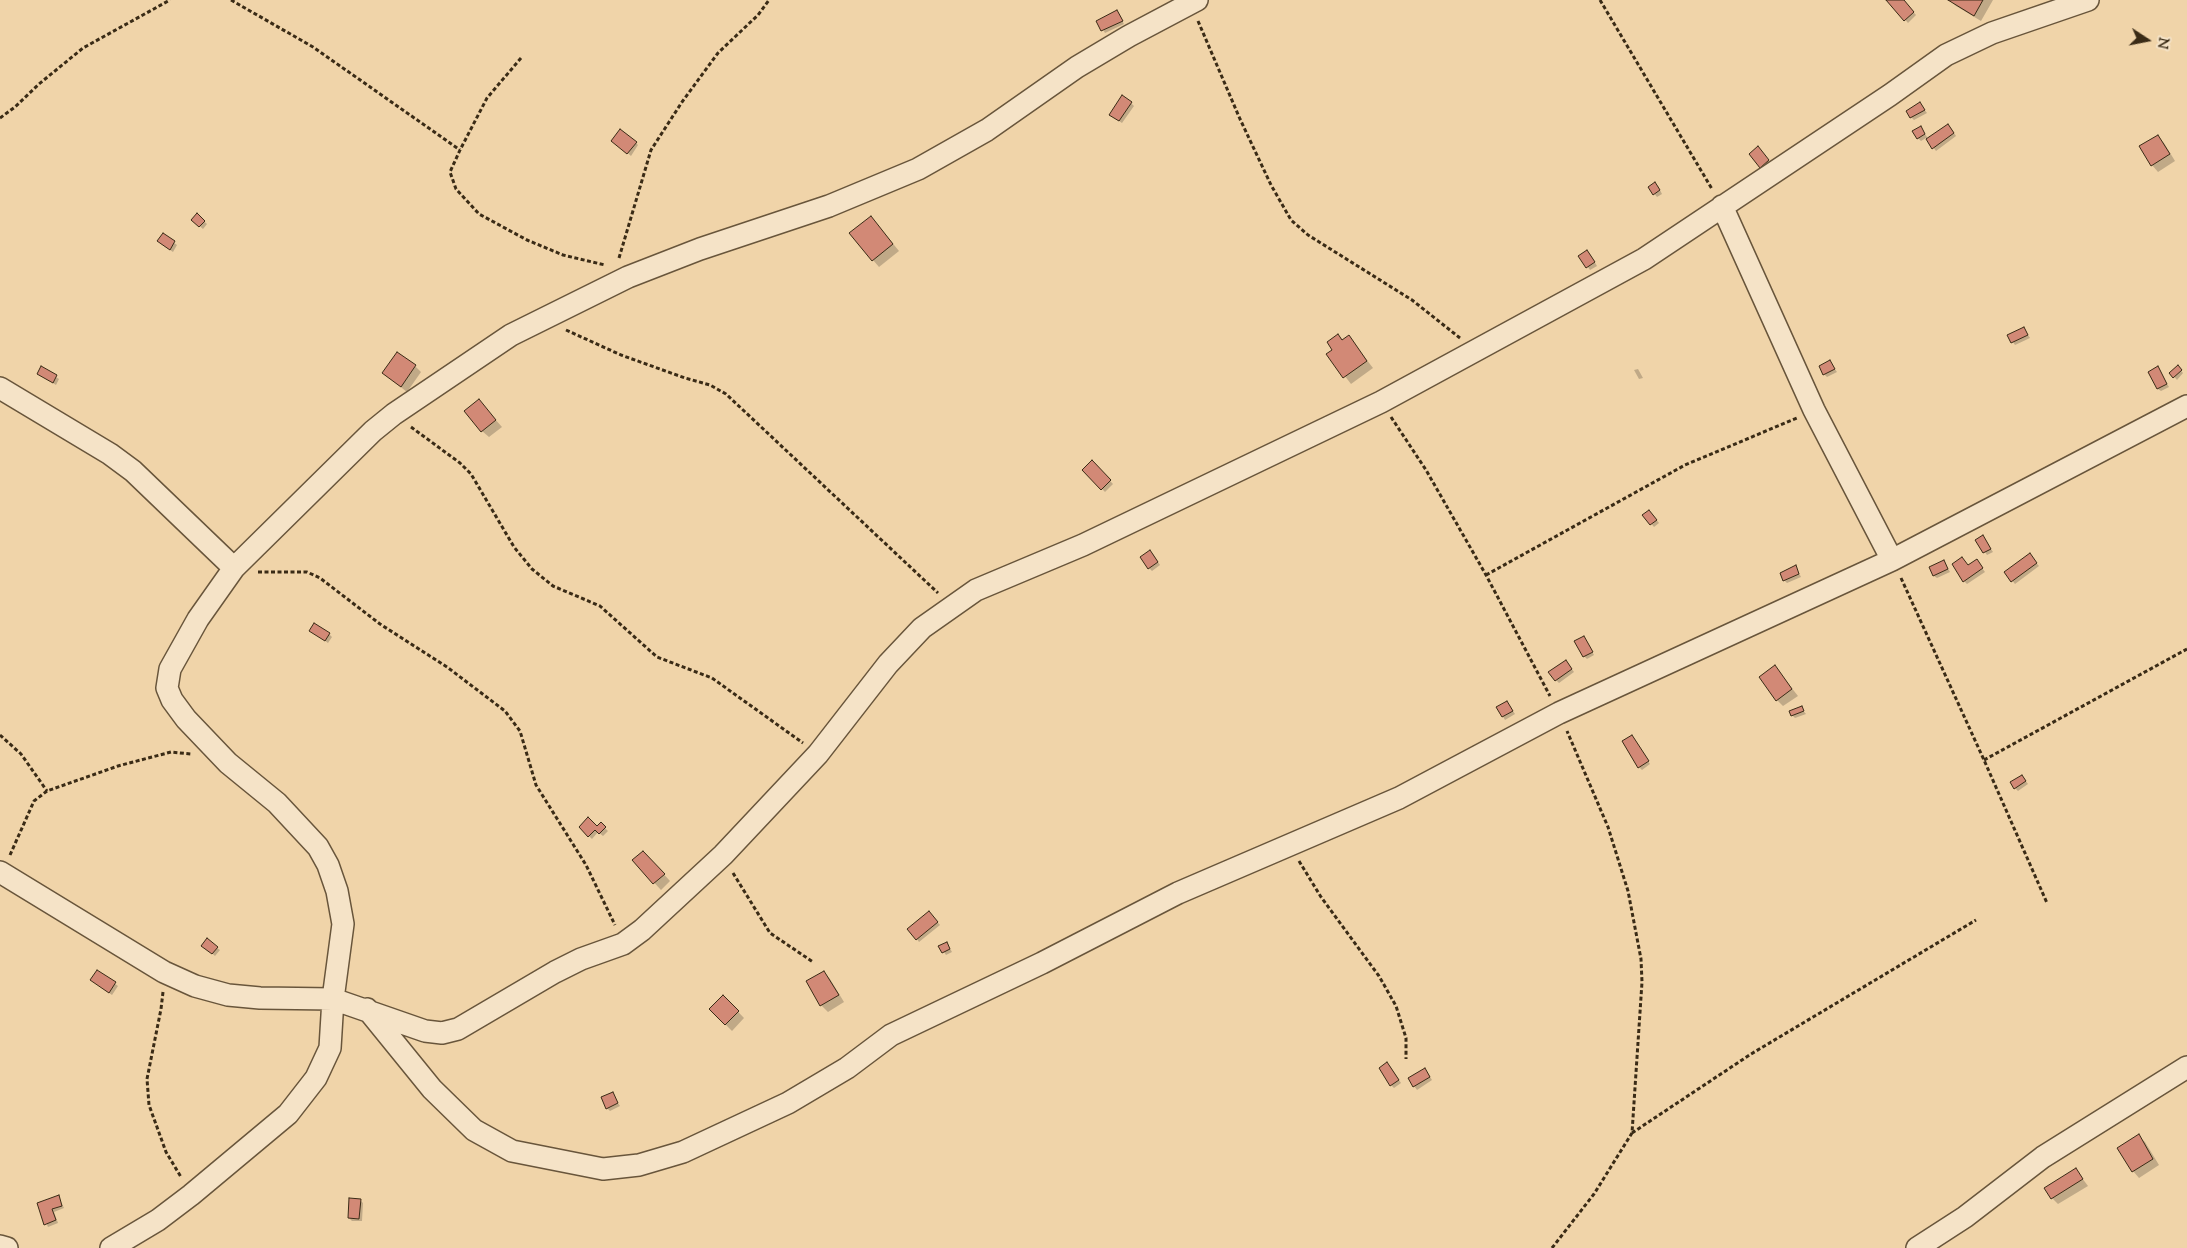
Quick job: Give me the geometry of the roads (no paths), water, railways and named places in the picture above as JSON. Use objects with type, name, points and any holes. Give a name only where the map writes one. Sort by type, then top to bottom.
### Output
[{"type":"street","points":[[1,872],[164,972],[195,986],[228,995],[260,998],[333,999],[367,1009],[425,1031],[442,1033],[458,1028],[526,988],[581,959],[624,944],[642,930],[723,855],[818,754],[888,664],[922,628],[976,590],[1083,545],[1381,402],[1644,259],[1890,95],[1946,55],[1992,33],[2088,0]]},
{"type":"street","points":[[111,1248],[158,1220],[288,1114],[316,1078],[330,1048],[333,999],[343,924],[337,891],[328,865],[318,847],[277,802],[228,763],[186,718],[172,700],[167,688],[170,669],[198,619],[234,568],[373,431],[394,414],[511,335],[542,320],[614,276],[830,206],[918,169],[987,130],[1077,67],[1193,2]]},
{"type":"street","points":[[1722,206],[1814,410],[1892,560]]},
{"type":"street","points":[[0,388],[110,454],[133,471],[234,568]]},
{"type":"street","points":[[367,1009],[432,1089],[474,1130],[512,1151],[603,1169],[639,1165],[683,1152],[788,1103],[847,1068],[891,1035],[1042,963],[1178,893],[1399,798],[1559,713],[1892,560],[2187,406]]},
{"type":"street","points":[[1916,1248],[1965,1217],[2043,1157],[2187,1067]]},
{"type":"street","points":[[0,1246],[6,1248]]}]
